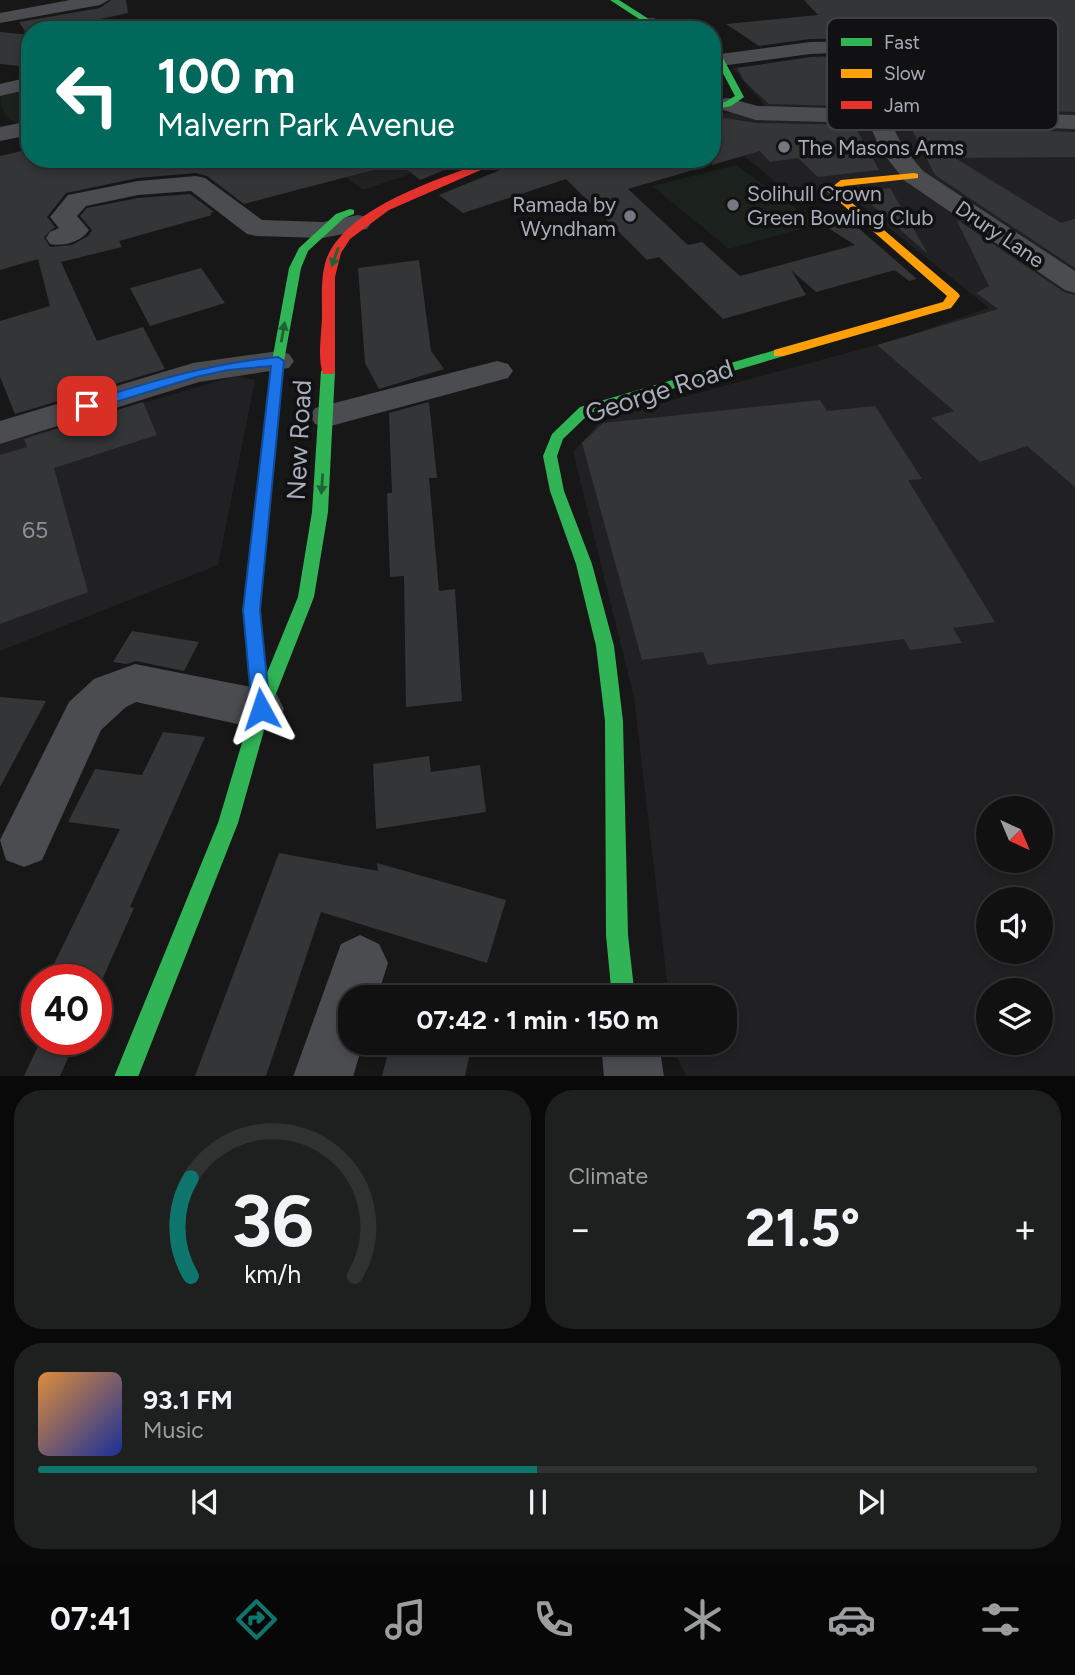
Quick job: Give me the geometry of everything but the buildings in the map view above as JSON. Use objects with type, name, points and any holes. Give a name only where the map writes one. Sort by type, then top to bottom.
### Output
[{"type":"street","points":[[0,18],[100,0]]},
{"type":"street","points":[[614,0],[648,21]]},
{"type":"street","points":[[721,58],[827,48]]},
{"type":"street","points":[[721,66],[739,86],[740,93],[740,97],[721,106]]},
{"type":"street","points":[[0,90],[21,85]]},
{"type":"street","points":[[721,106],[756,113],[827,115]]},
{"type":"street","points":[[0,134],[21,130]]},
{"type":"street","name":"Drury Lane","points":[[883,130],[892,149],[914,176],[1075,284]]},
{"type":"street","name":"New Road","points":[[126,1076],[228,823],[261,709],[306,597],[306,564],[320,512],[327,416],[320,375],[334,254],[345,236],[402,198],[478,168]]},
{"type":"street","name":"George Road","points":[[623,985],[617,935],[614,721],[605,646],[584,564],[557,491],[550,456],[557,437],[585,410],[652,388],[947,305],[954,296],[949,289],[832,191],[841,183],[914,176]]},
{"type":"street","points":[[59,238],[76,230],[63,217],[77,200],[138,188],[196,183],[256,228],[323,230],[367,221]]},
{"type":"street","name":"New Road","points":[[261,709],[252,610],[254,570],[295,268],[303,250],[340,216],[374,202],[402,198]]},
{"type":"street","points":[[0,433],[193,373],[228,366],[280,374]]},
{"type":"street","points":[[327,416],[497,371]]},
{"type":"street","points":[[254,570],[277,567]]},
{"type":"street","points":[[23,844],[86,716],[110,693],[135,683],[261,709]]},
{"type":"street","points":[[323,1076],[360,963]]},
{"type":"street","points":[[632,1055],[635,1076]]},
{"type":"shaded area","points":[[1075,0],[1075,1076],[686,1076],[676,1055],[737,1055],[737,985],[668,985],[634,697],[573,452],[598,424],[635,410],[895,340],[989,308],[852,198],[786,191],[730,144],[721,132],[721,114],[765,105],[732,68],[766,65],[827,82],[827,130],[1058,130],[1058,18],[1017,18]]},
{"type":"shaded area","points":[[21,87],[21,124],[7,117],[0,93]]},
{"type":"shaded area","name":"Solihull Crown Green Bowling Club","points":[[736,165],[818,224],[729,249],[652,186]]},
{"type":"shaded area","points":[[333,168],[428,168],[363,190]]},
{"type":"shaded area","points":[[236,376],[255,380],[218,565],[0,651],[0,444]]},
{"type":"traffic: fast","points":[[614,0],[648,21]]},
{"type":"traffic: fast","points":[[721,62],[740,97],[721,105]]},
{"type":"traffic: fast","points":[[260,701],[252,609],[278,361],[295,268],[303,250],[340,216],[350,212]]},
{"type":"traffic: fast","points":[[623,985],[617,935],[614,721],[605,646],[584,564],[557,491],[550,456],[557,437],[585,410],[779,353]]},
{"type":"traffic: fast","points":[[126,1076],[228,823],[261,709],[306,597],[320,512],[328,371]]},
{"type":"traffic: slow","points":[[779,353],[947,305],[954,296],[832,191],[841,183],[914,176]]},
{"type":"traffic: jam","points":[[328,371],[329,277],[335,253],[346,237],[385,208],[478,168]]},
{"type":"place","name":"The Masons Arms","points":[[784,147]]},
{"type":"place","name":"Solihull Crown Green Bowling Club","points":[[733,205]]},
{"type":"place","name":"Ramada by Wyndham","points":[[630,216]]},
{"type":"route","points":[[87,406],[193,373],[278,361],[254,570],[252,610],[261,709]]}]
